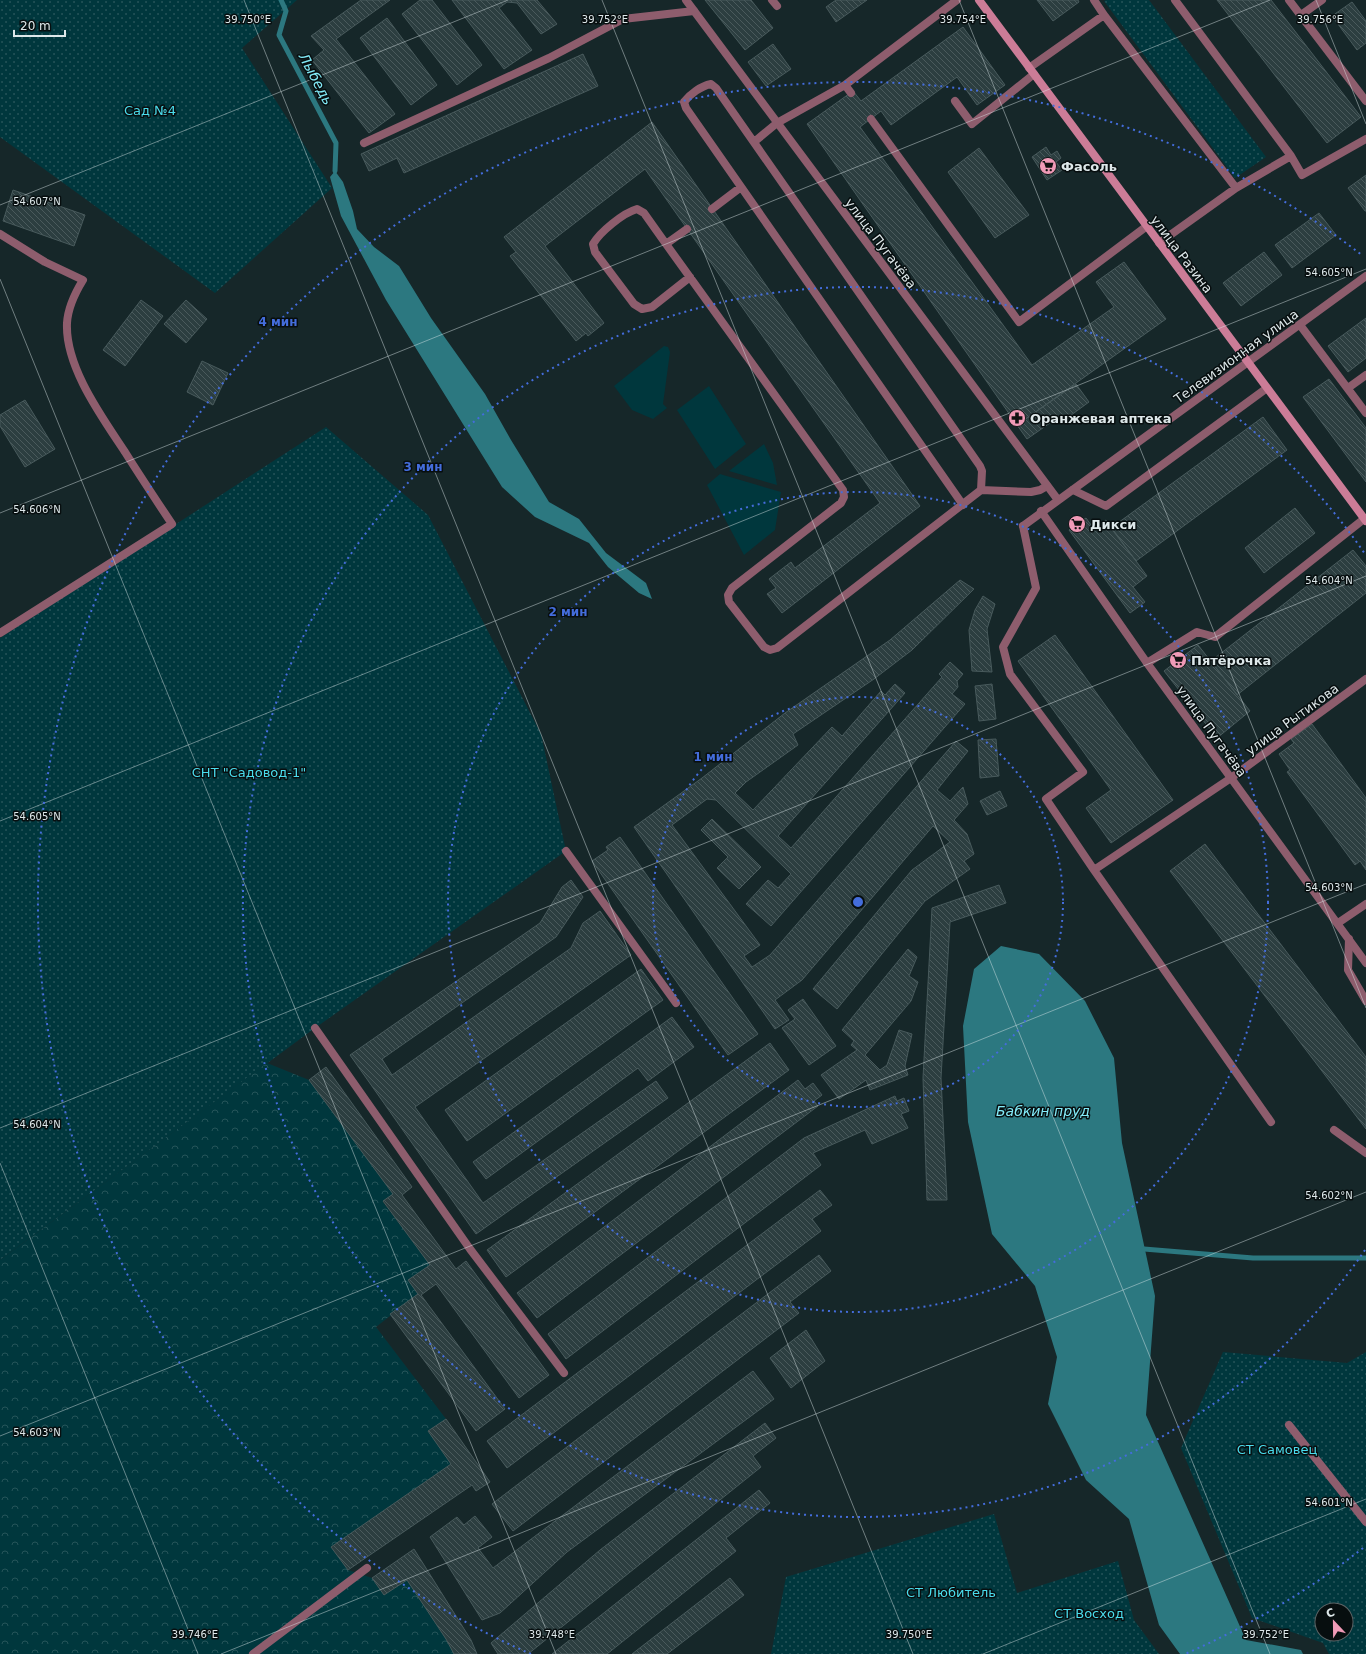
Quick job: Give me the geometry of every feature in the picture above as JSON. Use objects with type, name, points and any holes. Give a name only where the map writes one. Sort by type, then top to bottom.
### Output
[{"type":"street","name":"улица Пугачёва","points":[[686,0],[1058,500]]},
{"type":"street","points":[[754,142],[778,123],[845,85],[957,0]]},
{"type":"street","name":"улица Разина","points":[[979,0],[1365,520]]},
{"type":"street","points":[[1094,0],[1236,188]]},
{"type":"street","points":[[1175,0],[1291,156],[1302,175],[1366,139]]},
{"type":"street","points":[[1289,0],[1366,102]]},
{"type":"street","points":[[1301,15],[1322,0]]},
{"type":"street","points":[[364,143],[549,58],[623,19],[694,11]]},
{"type":"street","points":[[955,101],[972,124],[1032,71],[1104,14]]},
{"type":"street","points":[[963,505],[686,108],[684,102],[688,97],[705,85],[711,84],[716,88],[980,466],[982,471],[981,490]]},
{"type":"street","points":[[845,85],[851,93]]},
{"type":"street","points":[[871,119],[1018,322],[1147,226]]},
{"type":"street","points":[[1159,242],[1236,188],[1291,156]]},
{"type":"street","points":[[712,209],[741,187]]},
{"type":"street","points":[[690,277],[652,307],[642,309],[634,304],[595,252],[593,244],[597,236],[630,211],[637,209],[644,213],[666,244],[690,277],[843,490],[844,497],[841,503],[732,588],[728,595],[729,602],[764,647],[770,650],[777,648],[981,490],[1031,492],[1048,486]]},
{"type":"street","points":[[666,244],[687,228]]},
{"type":"street","points":[[0,234],[45,262],[83,280],[74,293],[67,323],[72,356],[83,384],[98,411],[172,524],[0,633]]},
{"type":"street","name":"Телевизионная улица","points":[[1094,870],[1046,799],[1083,772],[1010,674],[1003,647],[1036,588],[1023,526],[1041,511],[1073,490],[1366,276]]},
{"type":"street","points":[[1300,325],[1366,413]]},
{"type":"street","points":[[1348,388],[1366,375]]},
{"type":"street","points":[[1073,490],[1106,506],[1267,388]]},
{"type":"street","name":"улица Пугачёва","points":[[1041,511],[1147,663],[1366,963]]},
{"type":"street","points":[[1147,663],[1197,632],[1215,637],[1365,520]]},
{"type":"street","name":"улица Рытикова","points":[[1094,870],[1232,778],[1366,679]]},
{"type":"street","points":[[566,851],[676,1003]]},
{"type":"street","points":[[1094,870],[1270,1122]]},
{"type":"street","points":[[1338,923],[1366,904]]},
{"type":"street","points":[[1349,939],[1348,970],[1366,1001]]},
{"type":"street","points":[[315,1028],[470,1249],[564,1373]]},
{"type":"street","points":[[1334,1130],[1366,1153]]},
{"type":"street","points":[[1289,1425],[1366,1522]]},
{"type":"street","points":[[253,1654],[367,1568]]},
{"type":"green space","name":"Сад №4","points":[[0,0],[297,0],[242,48],[332,188],[215,293],[0,137]]},
{"type":"green space","points":[[1149,0],[1266,157],[1235,178],[1104,1]]},
{"type":"green space","points":[[664,346],[668,347],[670,352],[663,404],[667,408],[653,419],[632,410],[614,386]]},
{"type":"green space","points":[[709,386],[746,444],[715,469],[677,410]]},
{"type":"green space","name":"СНТ \"Садовод-1\"","points":[[326,427],[428,515],[541,734],[566,851],[315,1028],[0,1260],[0,638]]},
{"type":"green space","points":[[764,444],[773,463],[777,485],[729,471]]},
{"type":"green space","points":[[720,474],[781,492],[775,530],[744,555],[707,485]]},
{"type":"green space","points":[[267,1063],[309,1080],[393,1194],[383,1202],[430,1265],[409,1280],[418,1294],[376,1327],[446,1419],[428,1431],[451,1464],[331,1547],[348,1570],[372,1578],[384,1595],[407,1580],[446,1639],[454,1654],[0,1654],[0,1260]]},
{"type":"green space","name":"СТ Самовец","points":[[1223,1352],[1347,1363],[1366,1352],[1366,1654],[1329,1654],[1323,1643],[1320,1642],[1354,1642],[1354,1602],[1314,1602],[1314,1640],[1252,1618],[1181,1448]]},
{"type":"green space","name":"СТ Любитель","points":[[994,1514],[1017,1593],[1118,1561],[1134,1620],[1159,1654],[771,1654],[786,1577]]},
{"type":"water","points":[[335,171],[343,182],[353,211],[357,229],[374,247],[399,266],[431,318],[485,394],[549,502],[579,519],[606,553],[646,583],[652,599],[639,593],[608,567],[589,543],[535,517],[502,487],[386,300],[341,216],[330,177]]},
{"type":"water","name":"Бабкин пруд","points":[[1001,946],[1039,954],[1085,1001],[1114,1058],[1122,1143],[1155,1296],[1146,1415],[1246,1640],[1301,1650],[1303,1654],[1180,1654],[1159,1625],[1129,1519],[1086,1480],[1048,1404],[1057,1357],[1035,1286],[992,1234],[968,1122],[963,1026],[974,969]]},
{"type":"building","points":[[361,0],[390,0],[336,39],[395,114],[369,133],[312,60],[324,50],[311,36]]},
{"type":"building","points":[[420,0],[432,0],[482,65],[457,85],[402,14]]},
{"type":"building","points":[[452,0],[537,0],[557,24],[541,34],[517,3],[507,2],[499,8],[532,50],[504,69]]},
{"type":"building","points":[[705,0],[751,0],[773,28],[745,50]]},
{"type":"building","points":[[836,0],[867,0],[836,22],[826,7]]},
{"type":"building","points":[[1037,0],[1078,0],[1079,2],[1053,21]]},
{"type":"building","points":[[1217,0],[1271,0],[1361,117],[1327,143]]},
{"type":"building","points":[[1352,2],[1366,21],[1366,43],[1357,50],[1332,16]]},
{"type":"building","points":[[387,18],[437,85],[411,105],[360,38]]},
{"type":"building","points":[[963,27],[1005,85],[977,105],[957,77],[891,125],[881,111],[860,127],[1032,365],[1114,307],[1096,282],[1124,262],[1166,319],[1017,425],[807,124],[853,91],[861,101]]},
{"type":"building","points":[[773,44],[791,69],[766,86],[748,62]]},
{"type":"building","points":[[583,54],[598,86],[404,173],[397,158],[369,171],[361,154]]},
{"type":"building","points":[[652,122],[920,506],[782,613],[767,594],[776,588],[769,579],[791,562],[795,568],[880,503],[645,169],[545,246],[604,323],[588,336],[586,333],[576,341],[510,256],[516,252],[504,237]]},
{"type":"building","name":"Фасоль","points":[[1046,147],[1051,155],[1057,151],[1061,158],[1056,162],[1062,170],[1047,180],[1032,157]]},
{"type":"building","points":[[979,148],[1029,215],[995,238],[948,172]]},
{"type":"building","points":[[1366,175],[1366,211],[1365,211],[1348,188]]},
{"type":"building","points":[[13,190],[85,215],[74,246],[3,221]]},
{"type":"building","points":[[1319,213],[1336,235],[1292,268],[1275,245]]},
{"type":"building","points":[[1264,252],[1282,275],[1241,306],[1223,283]]},
{"type":"building","points":[[141,300],[163,316],[125,366],[103,350]]},
{"type":"building","points":[[186,300],[207,319],[186,343],[164,324]]},
{"type":"building","points":[[1366,318],[1366,358],[1348,372],[1328,346]]},
{"type":"building","points":[[202,361],[228,373],[213,405],[187,392]]},
{"type":"building","points":[[1329,379],[1366,428],[1366,482],[1303,397]]},
{"type":"building","points":[[1076,384],[1089,402],[1063,421],[1060,416],[1027,439],[1017,425]]},
{"type":"building","points":[[25,400],[55,449],[25,467],[0,426],[0,415]]},
{"type":"building","points":[[1263,417],[1287,450],[1136,561],[1111,528]]},
{"type":"building","points":[[1295,508],[1315,533],[1264,573],[1245,548]]},
{"type":"building","points":[[1086,518],[1094,529],[1106,520],[1147,576],[1133,587],[1145,602],[1130,613],[1069,530]]},
{"type":"building","points":[[1353,550],[1366,566],[1366,593],[1237,695],[1211,661]]},
{"type":"building","points":[[960,580],[974,589],[912,650],[874,679],[793,734],[798,745],[746,782],[735,793],[753,810],[832,727],[842,736],[881,691],[885,695],[895,684],[905,693],[778,836],[791,848],[942,677],[939,674],[950,662],[963,674],[957,681],[958,687],[952,694],[965,704],[771,926],[746,904],[768,880],[778,888],[791,874],[716,800],[707,799],[672,825],[760,945],[744,956],[752,967],[770,955],[956,741],[968,751],[937,790],[950,801],[963,787],[968,804],[954,820],[967,834],[974,854],[964,861],[970,869],[925,901],[837,1009],[813,989],[912,870],[950,842],[933,826],[802,980],[775,1000],[789,1020],[775,1029],[634,827],[702,778],[785,713],[890,640]]},
{"type":"building","points":[[983,596],[995,604],[987,629],[992,672],[972,671],[969,630],[975,610]]},
{"type":"building","points":[[1055,635],[1173,800],[1111,843],[1086,808],[1111,790],[1018,661]]},
{"type":"building","points":[[1198,645],[1250,711],[1217,738],[1164,671]]},
{"type":"building","points":[[992,684],[996,719],[979,721],[975,686]]},
{"type":"building","points":[[1312,724],[1366,798],[1366,870],[1360,861],[1355,865],[1287,772],[1290,770],[1279,754],[1294,743],[1291,739]]},
{"type":"building","points":[[996,739],[999,776],[980,778],[978,740]]},
{"type":"building","points":[[1000,791],[1007,806],[987,815],[980,801]]},
{"type":"building","points":[[712,819],[761,867],[739,889],[717,868],[728,857],[701,830]]},
{"type":"building","points":[[620,837],[758,1034],[728,1055],[592,861],[608,850],[606,847]]},
{"type":"building","points":[[1205,844],[1366,1057],[1366,1129],[1170,871]]},
{"type":"building","points":[[571,880],[583,897],[556,937],[382,1059],[392,1075],[571,948],[583,923],[600,911],[631,955],[415,1107],[483,1203],[656,1081],[668,1098],[476,1234],[350,1055],[540,923],[562,887]]},
{"type":"building","points":[[999,885],[1006,903],[950,922],[941,1078],[947,1200],[927,1200],[923,1078],[932,908]]},
{"type":"building","points":[[908,949],[917,957],[909,976],[918,982],[911,1001],[865,1055],[880,1070],[887,1065],[899,1030],[912,1034],[905,1066],[908,1075],[870,1090],[866,1080],[839,1099],[821,1075],[857,1050],[851,1045],[854,1041],[842,1030]]},
{"type":"building","points":[[641,969],[663,1000],[467,1141],[445,1110]]},
{"type":"building","points":[[803,999],[836,1046],[809,1065],[782,1028],[795,1019],[788,1010]]},
{"type":"building","points":[[672,1017],[694,1047],[648,1081],[638,1068],[486,1179],[473,1162]]},
{"type":"building","points":[[770,1043],[789,1070],[506,1277],[487,1250]]},
{"type":"building","points":[[326,1067],[412,1187],[402,1195],[456,1269],[466,1261],[549,1375],[519,1398],[436,1284],[421,1295],[505,1409],[476,1431],[390,1314],[418,1294],[408,1280],[430,1265],[383,1201],[393,1194],[309,1080]]},
{"type":"building","points":[[798,1080],[805,1089],[813,1083],[822,1095],[814,1101],[818,1106],[537,1318],[517,1293]]},
{"type":"building","points":[[895,1096],[897,1101],[904,1098],[909,1111],[901,1114],[908,1128],[872,1144],[865,1130],[813,1153],[821,1165],[566,1359],[548,1334],[804,1138]]},
{"type":"building","points":[[820,1190],[832,1205],[812,1219],[821,1231],[507,1468],[487,1441]]},
{"type":"building","points":[[819,1255],[831,1271],[790,1302],[799,1313],[513,1531],[492,1504]]},
{"type":"building","points":[[806,1330],[825,1361],[791,1388],[770,1358]]},
{"type":"building","points":[[753,1371],[774,1399],[567,1552],[500,1613],[482,1620],[430,1537],[457,1517],[464,1525],[475,1516],[492,1537],[478,1548],[493,1568]]},
{"type":"building","points":[[446,1419],[490,1482],[476,1491],[472,1485],[348,1570],[331,1547],[451,1464],[428,1431]]},
{"type":"building","points":[[765,1423],[776,1438],[753,1456],[761,1467],[528,1654],[498,1654],[491,1643],[600,1550]]},
{"type":"building","points":[[759,1490],[770,1503],[726,1538],[736,1551],[607,1654],[552,1654]]},
{"type":"building","points":[[414,1549],[471,1640],[477,1654],[454,1654],[446,1639],[407,1580],[384,1595],[372,1578]]},
{"type":"building","points":[[730,1578],[744,1595],[667,1654],[632,1654]]},
{"type":"waterway","name":"Лыбедь","points":[[281,0],[286,11],[279,35],[336,143],[335,171]]},
{"type":"waterway","points":[[1144,1249],[1253,1258],[1366,1258]]},
{"type":"place","name":"Фасоль","points":[[1048,166]]},
{"type":"place","name":"Оранжевая аптека","points":[[1017,418]]},
{"type":"place","name":"Дикси","points":[[1077,524]]},
{"type":"place","name":"Пятёрочка","points":[[1178,660]]},
{"type":"park label","name":"СТ Восход","points":[[1089,1613]]}]
